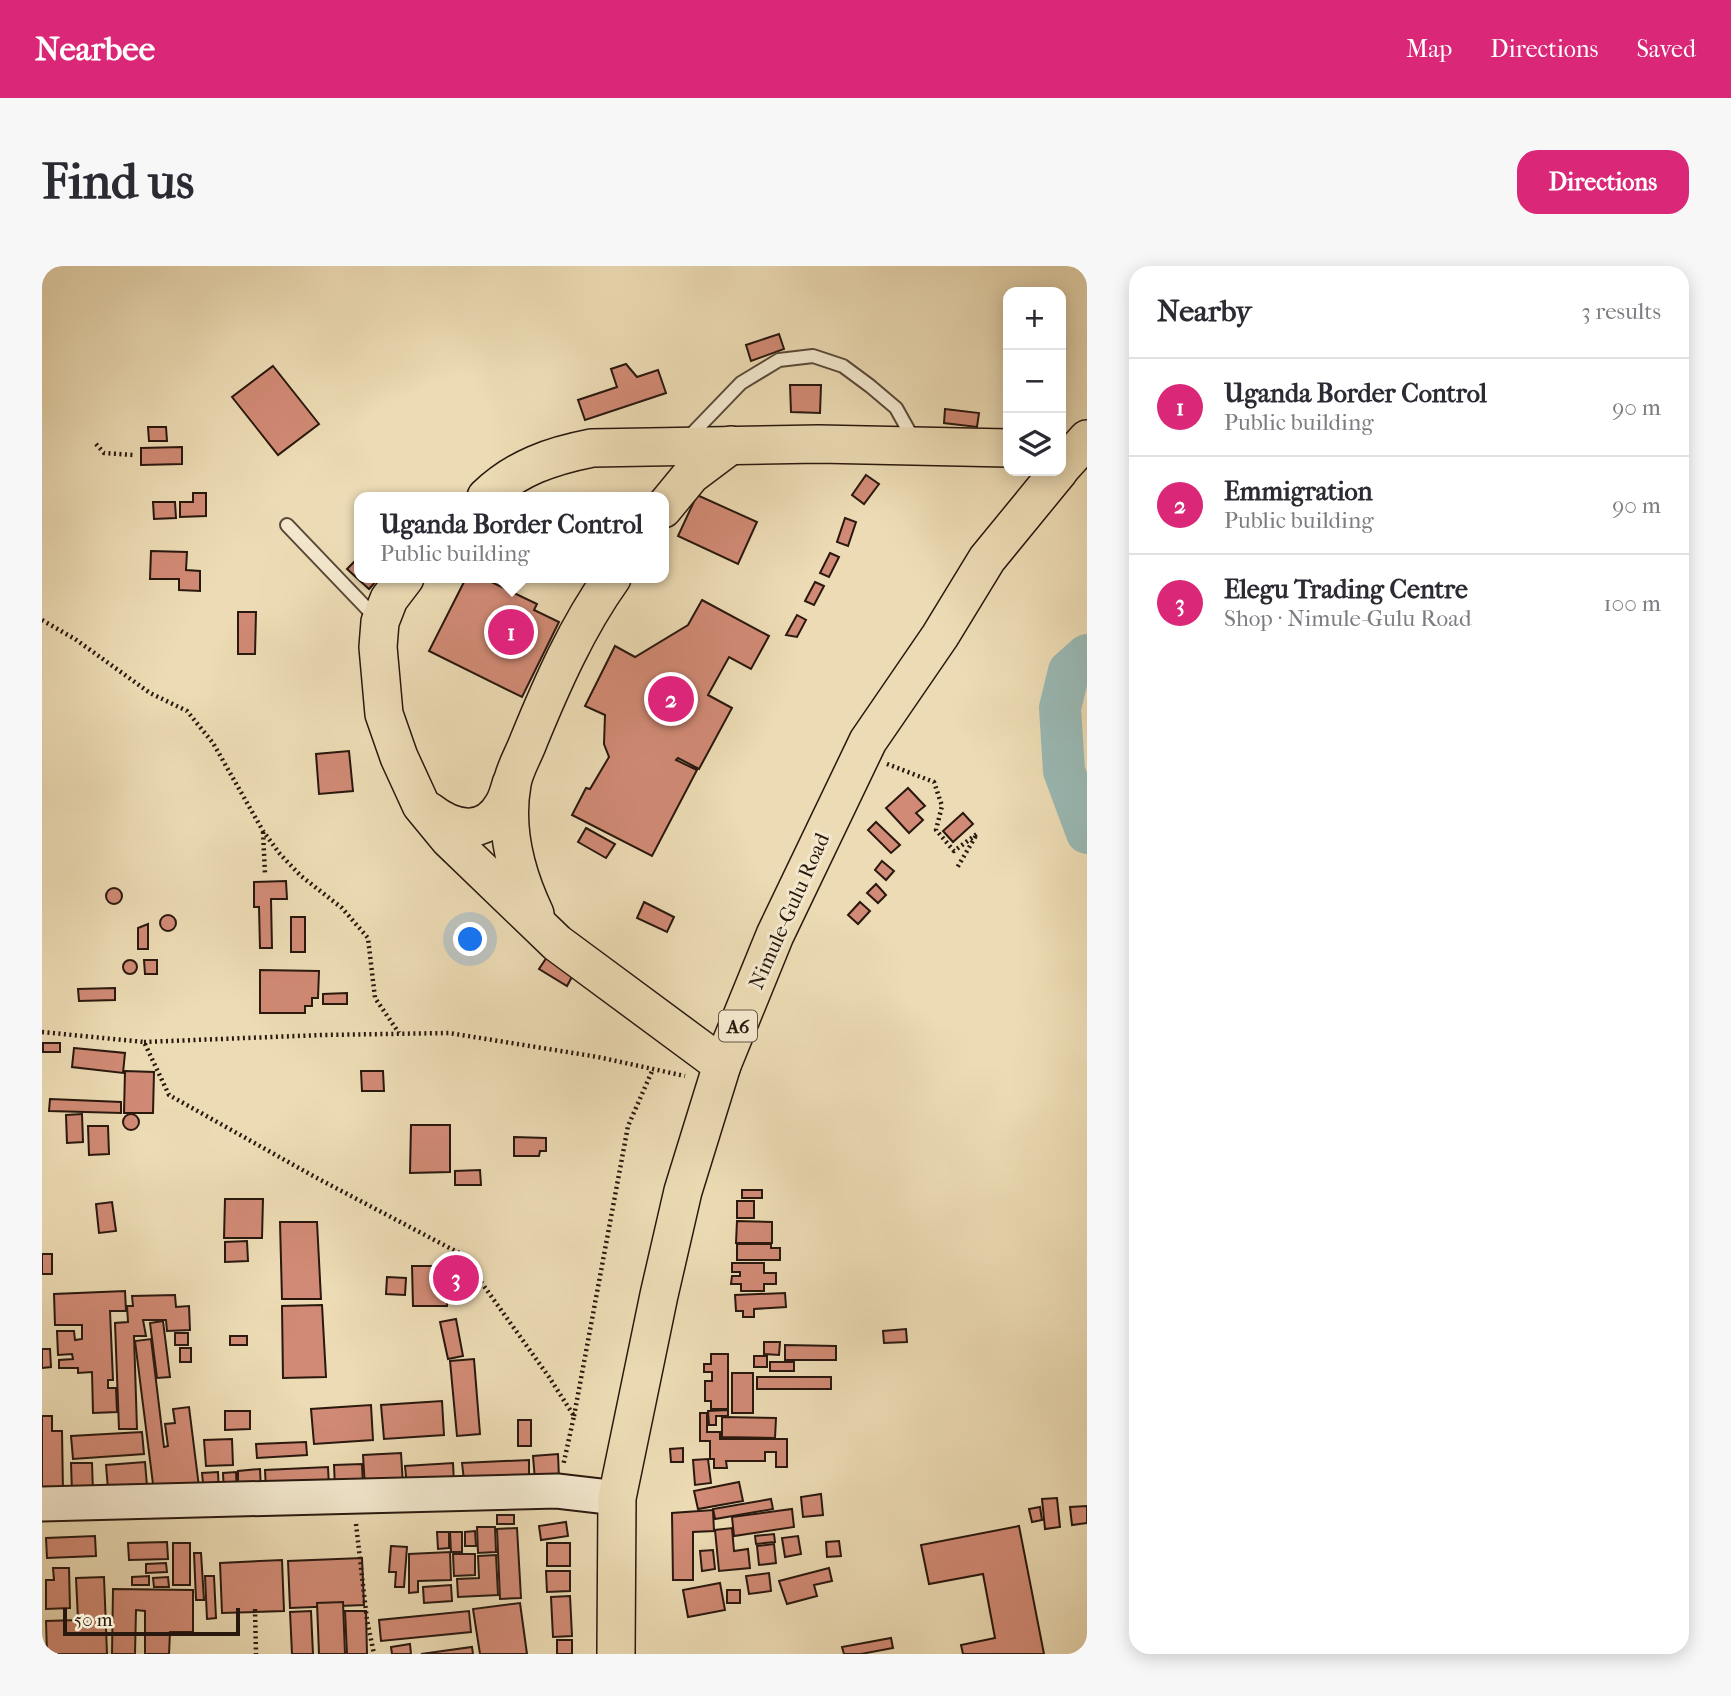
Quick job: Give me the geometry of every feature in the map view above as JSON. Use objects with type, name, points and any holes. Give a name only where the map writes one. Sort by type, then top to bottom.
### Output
[{"type":"main road","points":[[491,492],[531,465],[556,455],[592,448],[686,460],[731,445],[1003,448]]},
{"type":"main road","name":"Nimule-Gulu Road","points":[[616,1654],[617,1498],[683,1191],[719,1074],[775,935],[868,741],[940,636],[987,559],[1069,455]]},
{"type":"main road","points":[[669,496],[686,460]]},
{"type":"main road","points":[[401,583],[389,599],[380,622],[378,647],[384,714],[399,757],[421,805],[449,838],[557,943],[719,1074]]},
{"type":"main road","points":[[421,805],[444,823],[458,828],[474,827],[496,815],[503,805],[548,695],[594,603],[608,583]]},
{"type":"main road","points":[[512,783],[512,848],[521,884],[541,928]]},
{"type":"street","points":[[42,1504],[557,1490],[617,1498]]},
{"type":"lane","points":[[686,460],[741,383],[779,360],[813,356],[843,366],[896,408],[918,446]]},
{"type":"lane","points":[[287,525],[380,622]]},
{"type":"path","points":[[96,444],[104,453],[133,455]]},
{"type":"path","points":[[42,620],[75,639],[150,693],[187,712],[213,743],[263,831],[300,876],[342,908],[368,938],[375,998],[400,1034]]},
{"type":"path","points":[[862,755],[934,782],[942,806],[936,830],[954,851],[977,834],[957,867]]},
{"type":"path","points":[[263,831],[265,874]]},
{"type":"path","points":[[42,1032],[144,1042],[449,1033],[598,1057],[653,1069],[719,1074]]},
{"type":"path","points":[[144,1042],[169,1095],[315,1177],[461,1254],[574,1416]]},
{"type":"path","points":[[557,1490],[574,1416],[628,1126],[653,1069]]},
{"type":"path","points":[[353,1495],[367,1620],[374,1654]]},
{"type":"path","points":[[255,1609],[256,1654]]},
{"type":"building","points":[[779,334],[784,349],[751,361],[746,345]]},
{"type":"building","points":[[626,364],[637,377],[658,370],[666,393],[585,420],[578,400],[617,387],[611,369]]},
{"type":"building","points":[[273,366],[319,424],[278,455],[232,397]]},
{"type":"building","points":[[790,385],[821,385],[820,413],[791,412]]},
{"type":"building","points":[[945,409],[979,413],[977,427],[944,423]]},
{"type":"building","points":[[148,427],[166,427],[167,441],[149,441]]},
{"type":"building","points":[[182,447],[182,464],[141,465],[141,448]]},
{"type":"building","points":[[866,475],[879,484],[864,504],[852,495]]},
{"type":"building","points":[[193,493],[206,493],[206,516],[180,517],[180,502],[193,502]]},
{"type":"building","points":[[697,495],[757,522],[738,564],[678,536]]},
{"type":"building","points":[[153,502],[175,502],[176,518],[154,519]]},
{"type":"building","points":[[845,518],[856,522],[848,546],[837,542]]},
{"type":"building","points":[[151,551],[187,552],[186,570],[200,571],[200,591],[179,590],[179,579],[150,579]]},
{"type":"building","points":[[830,553],[839,557],[829,577],[820,573]]},
{"type":"building","points":[[354,562],[354,575],[347,569]]},
{"type":"building","points":[[815,582],[824,586],[814,605],[805,601]]},
{"type":"building","points":[[362,583],[374,583],[369,589]]},
{"type":"building","points":[[463,583],[493,583],[537,604],[534,610],[559,622],[522,697],[429,651]]},
{"type":"building","points":[[702,600],[769,636],[751,669],[729,657],[708,695],[732,708],[699,769],[678,758],[676,760],[697,770],[652,856],[572,815],[586,788],[590,789],[609,757],[604,744],[605,715],[585,706],[615,646],[635,657],[688,625]]},
{"type":"building","points":[[238,612],[256,612],[255,654],[238,654]]},
{"type":"building","points":[[797,615],[806,620],[797,637],[786,635]]},
{"type":"building","points":[[349,751],[353,791],[319,794],[316,754]]},
{"type":"building","points":[[908,788],[925,806],[916,813],[923,820],[909,833],[886,808]]},
{"type":"building","points":[[963,813],[973,824],[953,842],[943,831]]},
{"type":"building","points":[[876,822],[900,845],[891,853],[868,830]]},
{"type":"building","points":[[586,828],[615,844],[606,858],[578,842]]},
{"type":"building","points":[[882,861],[894,871],[886,880],[875,870]]},
{"type":"building","points":[[286,881],[287,899],[271,899],[272,948],[260,948],[259,907],[254,907],[254,882]]},
{"type":"building","points":[[876,884],[886,895],[878,903],[867,893]]},
{"type":"building","points":[[111,888],[117,888],[122,896],[120,902],[111,904],[106,899],[106,893]]},
{"type":"building","points":[[644,902],[674,917],[667,932],[637,918]]},
{"type":"building","points":[[860,902],[870,911],[858,924],[848,915]]},
{"type":"building","points":[[168,915],[176,923],[168,931],[160,923]]},
{"type":"building","points":[[291,917],[305,917],[305,952],[291,952]]},
{"type":"building","points":[[148,924],[148,949],[138,949],[138,928]]},
{"type":"building","points":[[547,957],[574,973],[567,986],[539,969]]},
{"type":"building","points":[[127,960],[133,960],[137,967],[133,974],[127,974],[123,970],[123,964]]},
{"type":"building","points":[[144,960],[157,960],[157,974],[145,974]]},
{"type":"building","points":[[260,970],[319,971],[318,998],[312,998],[312,1006],[305,1006],[305,1013],[260,1013]]},
{"type":"building","points":[[115,988],[115,1000],[79,1001],[78,989]]},
{"type":"building","points":[[347,993],[347,1004],[323,1004],[323,994]]},
{"type":"building","points":[[43,1043],[60,1043],[60,1052],[43,1052]]},
{"type":"building","points":[[74,1048],[125,1053],[123,1073],[72,1067]]},
{"type":"building","points":[[125,1071],[154,1072],[153,1113],[124,1113]]},
{"type":"building","points":[[361,1071],[383,1071],[384,1091],[362,1091]]},
{"type":"building","points":[[50,1099],[121,1102],[121,1113],[49,1111]]},
{"type":"building","points":[[82,1114],[83,1142],[67,1143],[66,1115]]},
{"type":"building","points":[[131,1114],[137,1116],[137,1128],[131,1130],[125,1128],[123,1122],[125,1116]]},
{"type":"building","points":[[411,1125],[450,1125],[450,1172],[410,1173]]},
{"type":"building","points":[[88,1126],[108,1126],[109,1154],[89,1155]]},
{"type":"building","points":[[514,1137],[546,1138],[546,1151],[540,1151],[539,1156],[514,1156]]},
{"type":"building","points":[[480,1170],[481,1185],[455,1185],[455,1171]]},
{"type":"building","points":[[742,1190],[762,1190],[762,1198],[742,1198]]},
{"type":"building","points":[[225,1199],[263,1199],[262,1238],[224,1238]]},
{"type":"building","points":[[737,1201],[754,1201],[754,1218],[737,1218]]},
{"type":"building","points":[[112,1202],[116,1231],[99,1233],[96,1204]]},
{"type":"building","points":[[737,1221],[772,1222],[772,1243],[736,1243]]},
{"type":"building","points":[[280,1222],[317,1222],[321,1299],[282,1299]]},
{"type":"building","points":[[247,1241],[248,1261],[225,1262],[225,1242]]},
{"type":"building","points":[[737,1244],[771,1244],[771,1248],[780,1248],[780,1260],[737,1260]]},
{"type":"building","points":[[42,1254],[52,1254],[52,1274],[42,1274]]},
{"type":"building","points":[[732,1263],[764,1263],[764,1273],[776,1273],[776,1284],[764,1284],[764,1291],[741,1291],[741,1284],[731,1284],[732,1276],[740,1276],[740,1272],[732,1272]]},
{"type":"building","points":[[412,1266],[447,1266],[447,1306],[413,1306]]},
{"type":"building","points":[[387,1277],[406,1278],[405,1295],[386,1294]]},
{"type":"building","points":[[125,1291],[126,1311],[110,1311],[113,1380],[108,1380],[108,1388],[116,1388],[117,1412],[93,1413],[92,1372],[78,1373],[78,1368],[59,1368],[59,1360],[73,1359],[72,1354],[58,1355],[57,1331],[74,1331],[75,1340],[82,1339],[82,1325],[55,1325],[54,1294]]},
{"type":"building","points":[[785,1293],[786,1307],[754,1309],[754,1317],[743,1317],[743,1311],[736,1311],[735,1295]]},
{"type":"building","points":[[175,1295],[176,1307],[189,1306],[190,1330],[167,1331],[166,1320],[143,1320],[146,1336],[134,1336],[137,1429],[119,1429],[115,1323],[128,1322],[127,1306],[133,1306],[132,1296]]},
{"type":"building","points":[[322,1305],[326,1377],[283,1378],[282,1306]]},
{"type":"building","points":[[456,1319],[463,1356],[448,1359],[440,1322]]},
{"type":"building","points":[[163,1321],[170,1377],[157,1378],[150,1323]]},
{"type":"building","points":[[906,1329],[907,1342],[884,1343],[883,1331]]},
{"type":"building","points":[[175,1333],[188,1333],[188,1345],[175,1345]]},
{"type":"building","points":[[230,1336],[247,1336],[247,1345],[230,1345]]},
{"type":"building","points":[[151,1339],[164,1447],[168,1446],[165,1424],[175,1423],[173,1409],[189,1407],[199,1487],[154,1492],[135,1341]]},
{"type":"building","points":[[764,1342],[780,1342],[779,1355],[764,1354]]},
{"type":"building","points":[[785,1345],[836,1346],[836,1360],[785,1360]]},
{"type":"building","points":[[180,1348],[191,1348],[191,1362],[180,1362]]},
{"type":"building","points":[[42,1349],[50,1349],[51,1367],[42,1368]]},
{"type":"building","points":[[711,1354],[728,1354],[728,1409],[711,1409],[711,1401],[705,1401],[705,1381],[712,1381],[712,1372],[704,1372],[704,1364],[711,1364]]},
{"type":"building","points":[[754,1356],[767,1356],[767,1367],[754,1367]]},
{"type":"building","points":[[474,1359],[480,1434],[457,1436],[450,1361]]},
{"type":"building","points":[[770,1362],[794,1362],[794,1371],[770,1371]]},
{"type":"building","points":[[732,1373],[753,1373],[753,1413],[732,1413]]},
{"type":"building","points":[[757,1377],[831,1377],[831,1389],[757,1389]]},
{"type":"building","points":[[442,1401],[444,1435],[384,1439],[381,1405]]},
{"type":"building","points":[[371,1405],[373,1440],[314,1444],[311,1409]]},
{"type":"building","points":[[728,1410],[728,1416],[716,1416],[716,1425],[709,1425],[708,1411]]},
{"type":"building","points":[[225,1411],[250,1411],[250,1429],[225,1430]]},
{"type":"building","points":[[700,1413],[707,1413],[707,1432],[720,1432],[720,1439],[787,1439],[787,1467],[776,1467],[776,1452],[765,1452],[765,1461],[726,1461],[727,1468],[714,1468],[714,1459],[710,1459],[710,1441],[700,1441]]},
{"type":"building","points":[[42,1416],[52,1416],[52,1431],[62,1431],[63,1492],[42,1493]]},
{"type":"building","points":[[722,1417],[776,1418],[775,1438],[722,1437]]},
{"type":"building","points":[[518,1420],[531,1420],[531,1446],[518,1446]]},
{"type":"building","points":[[142,1432],[144,1454],[73,1459],[71,1436]]},
{"type":"building","points":[[232,1439],[233,1465],[206,1466],[204,1440]]},
{"type":"building","points":[[306,1442],[307,1455],[257,1458],[256,1444]]},
{"type":"building","points":[[683,1448],[683,1462],[671,1462],[670,1449]]},
{"type":"building","points":[[401,1453],[403,1485],[365,1488],[363,1455]]},
{"type":"building","points":[[558,1454],[559,1478],[535,1480],[533,1456]]},
{"type":"building","points":[[708,1459],[711,1483],[695,1485],[693,1460]]},
{"type":"building","points":[[529,1460],[529,1477],[464,1480],[462,1463]]},
{"type":"building","points":[[145,1462],[147,1486],[108,1489],[106,1465]]},
{"type":"building","points":[[71,1463],[92,1463],[93,1493],[72,1493]]},
{"type":"building","points":[[453,1463],[454,1484],[407,1487],[405,1466]]},
{"type":"building","points":[[362,1464],[363,1486],[335,1488],[334,1465]]},
{"type":"building","points":[[328,1467],[329,1487],[266,1491],[265,1470]]},
{"type":"building","points":[[260,1469],[261,1492],[238,1493],[238,1471]]},
{"type":"building","points":[[218,1472],[219,1494],[204,1494],[202,1473]]},
{"type":"building","points":[[236,1472],[237,1494],[224,1494],[223,1473]]},
{"type":"building","points":[[739,1482],[743,1501],[698,1509],[694,1491]]},
{"type":"building","points":[[821,1494],[823,1515],[803,1517],[801,1497]]},
{"type":"building","points":[[1057,1498],[1060,1527],[1045,1529],[1042,1499]]},
{"type":"building","points":[[771,1499],[773,1509],[715,1519],[713,1509]]},
{"type":"building","points":[[1087,1506],[1087,1523],[1072,1525],[1070,1507]]},
{"type":"building","points":[[1040,1507],[1042,1520],[1032,1522],[1029,1509]]},
{"type":"building","points":[[792,1509],[794,1527],[734,1536],[732,1517]]},
{"type":"building","points":[[713,1510],[714,1531],[693,1532],[693,1580],[673,1580],[672,1513]]},
{"type":"building","points":[[497,1515],[514,1515],[514,1524],[497,1524]]},
{"type":"building","points":[[566,1522],[568,1536],[541,1540],[539,1526]]},
{"type":"building","points":[[1019,1526],[1044,1654],[963,1654],[961,1645],[995,1638],[983,1574],[929,1584],[921,1545]]},
{"type":"building","points":[[477,1527],[495,1527],[496,1552],[478,1553]]},
{"type":"building","points":[[517,1528],[521,1598],[500,1599],[497,1529]]},
{"type":"building","points":[[732,1528],[734,1551],[748,1549],[750,1568],[719,1571],[715,1530]]},
{"type":"building","points":[[475,1531],[476,1546],[465,1546],[465,1532]]},
{"type":"building","points":[[437,1532],[449,1532],[449,1548],[438,1549]]},
{"type":"building","points":[[450,1532],[462,1532],[462,1552],[451,1552]]},
{"type":"building","points":[[774,1534],[775,1542],[756,1544],[755,1536]]},
{"type":"building","points":[[95,1536],[96,1556],[47,1558],[46,1538]]},
{"type":"building","points":[[798,1536],[801,1554],[785,1557],[782,1538]]},
{"type":"building","points":[[839,1541],[841,1556],[827,1557],[826,1542]]},
{"type":"building","points":[[167,1542],[168,1559],[129,1560],[128,1543]]},
{"type":"building","points":[[173,1543],[190,1543],[190,1585],[173,1585]]},
{"type":"building","points":[[547,1543],[570,1543],[570,1566],[547,1566]]},
{"type":"building","points":[[774,1544],[776,1563],[759,1565],[757,1546]]},
{"type":"building","points":[[391,1546],[407,1547],[404,1587],[395,1587],[396,1572],[389,1572]]},
{"type":"building","points":[[713,1550],[715,1569],[702,1571],[700,1551]]},
{"type":"building","points":[[450,1552],[451,1580],[418,1581],[418,1592],[409,1593],[409,1554]]},
{"type":"building","points":[[194,1553],[201,1553],[204,1600],[196,1600]]},
{"type":"building","points":[[453,1554],[475,1554],[475,1575],[454,1576]]},
{"type":"building","points":[[496,1555],[498,1595],[458,1597],[457,1579],[479,1578],[478,1556]]},
{"type":"building","points":[[362,1558],[364,1605],[290,1608],[288,1561]]},
{"type":"building","points":[[282,1560],[284,1611],[222,1613],[220,1563]]},
{"type":"building","points":[[166,1563],[167,1572],[146,1573],[146,1564]]},
{"type":"building","points":[[53,1568],[69,1568],[70,1608],[46,1609],[46,1580],[54,1580]]},
{"type":"building","points":[[829,1568],[832,1581],[814,1585],[817,1596],[787,1604],[779,1581]]},
{"type":"building","points":[[546,1571],[570,1571],[570,1591],[547,1592]]},
{"type":"building","points":[[769,1573],[771,1591],[749,1594],[746,1576]]},
{"type":"building","points":[[149,1576],[149,1585],[132,1585],[132,1577]]},
{"type":"building","points":[[205,1576],[214,1576],[216,1618],[207,1619]]},
{"type":"building","points":[[104,1577],[107,1654],[47,1654],[46,1621],[78,1620],[76,1578]]},
{"type":"building","points":[[168,1577],[169,1587],[154,1587],[153,1578]]},
{"type":"building","points":[[720,1583],[725,1610],[688,1617],[683,1590]]},
{"type":"building","points":[[451,1585],[452,1601],[424,1603],[423,1587]]},
{"type":"building","points":[[113,1589],[193,1590],[193,1632],[170,1632],[169,1654],[145,1654],[145,1611],[136,1610],[135,1654],[112,1654]]},
{"type":"building","points":[[727,1590],[740,1590],[740,1603],[727,1603]]},
{"type":"building","points":[[570,1596],[572,1636],[553,1637],[551,1597]]},
{"type":"building","points":[[343,1602],[345,1654],[319,1654],[317,1603]]},
{"type":"building","points":[[520,1603],[527,1654],[480,1654],[473,1609]]},
{"type":"building","points":[[311,1611],[313,1654],[292,1654],[290,1612]]},
{"type":"building","points":[[345,1611],[366,1611],[367,1654],[347,1654]]},
{"type":"building","points":[[469,1611],[471,1632],[381,1641],[379,1620]]},
{"type":"building","points":[[891,1638],[893,1648],[861,1654],[844,1654],[842,1647]]},
{"type":"building","points":[[557,1640],[572,1640],[572,1654],[557,1654]]},
{"type":"building","points":[[410,1644],[411,1654],[392,1654],[391,1647]]},
{"type":"building","points":[[472,1647],[473,1654],[421,1654]]},
{"type":"waterway","points":[[1087,655],[1069,671],[1060,708],[1064,771],[1087,833]]},
{"type":"place","name":"Uganda Border Control","points":[[511,632]]},
{"type":"place","name":"Emmigration","points":[[671,699]]},
{"type":"place","name":"Elegu Trading Centre","points":[[456,1278]]}]
